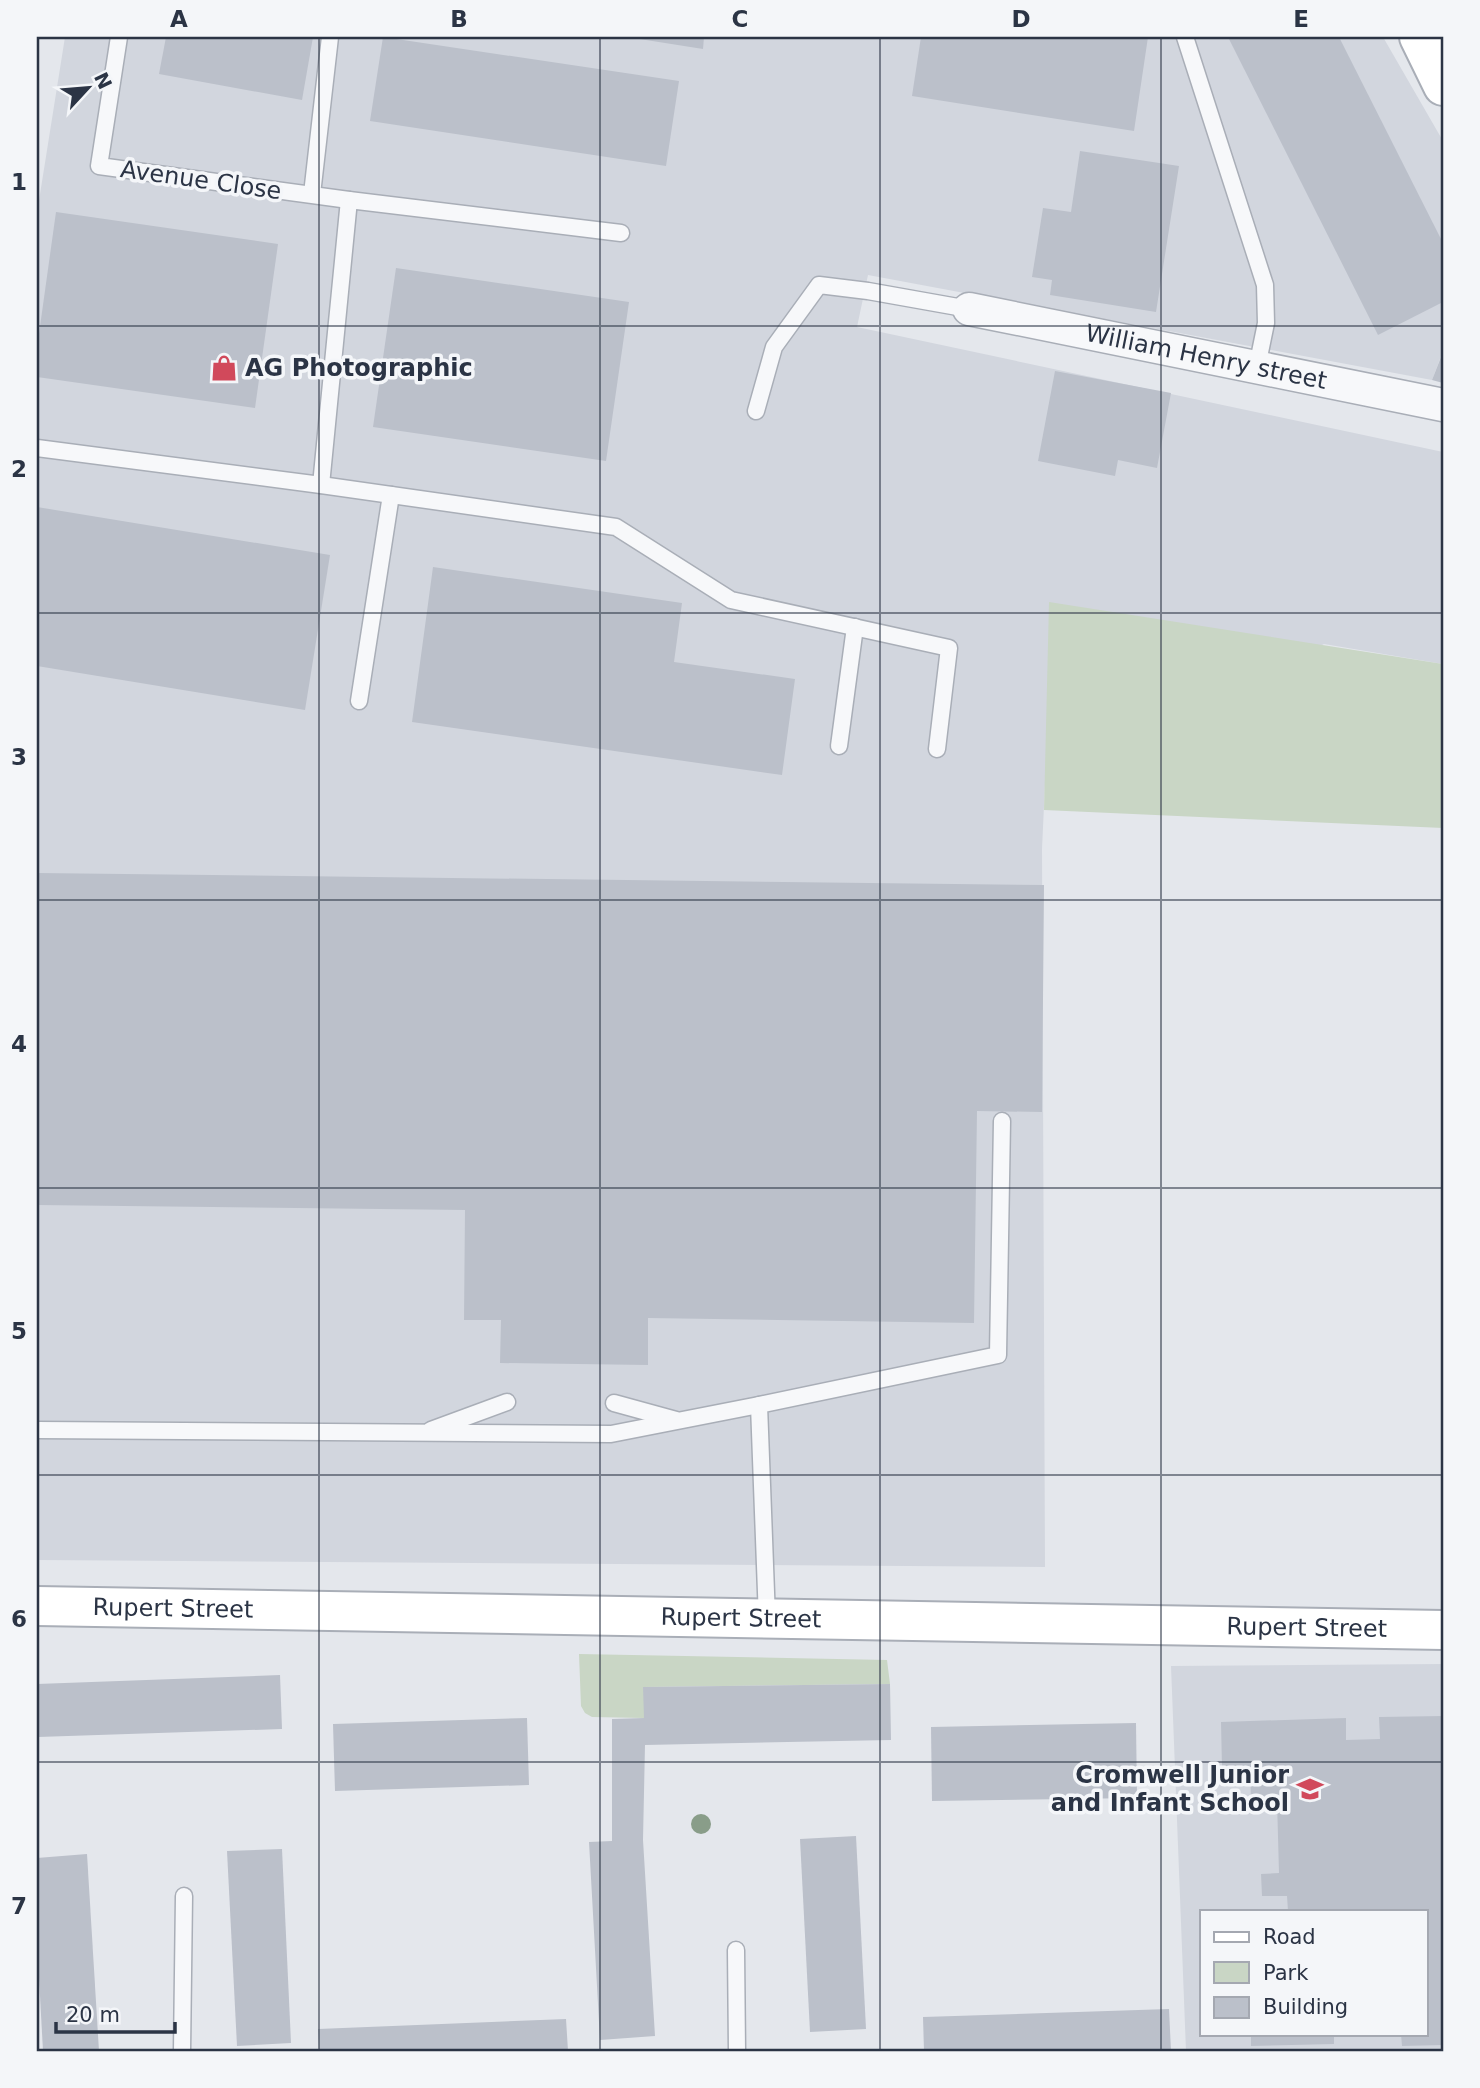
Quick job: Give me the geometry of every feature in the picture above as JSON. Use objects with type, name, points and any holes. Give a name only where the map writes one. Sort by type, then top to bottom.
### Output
[{"type":"street","points":[[1419,37],[1443,86]]},
{"type":"street","name":"William Henry street","points":[[969,309],[1443,405]]},
{"type":"street","name":"Rupert Street","points":[[37,1606],[1443,1630]]},
{"type":"lane","name":"Avenue Close","points":[[119,37],[99,166],[621,233]]},
{"type":"lane","points":[[312,194],[330,37]]},
{"type":"lane","points":[[1185,37],[1265,285],[1266,323],[1257,368]]},
{"type":"lane","points":[[321,485],[349,200]]},
{"type":"lane","points":[[756,411],[774,347],[819,285],[868,290],[969,309]]},
{"type":"lane","points":[[37,448],[616,527],[731,600],[950,648],[937,749]]},
{"type":"lane","points":[[359,701],[391,495]]},
{"type":"lane","points":[[839,746],[855,627]]},
{"type":"lane","points":[[37,1430],[611,1434],[998,1354],[1002,1121]]},
{"type":"lane","points":[[420,1433],[507,1402]]},
{"type":"lane","points":[[614,1403],[679,1421]]},
{"type":"lane","points":[[759,1405],[767,1619]]},
{"type":"lane","points":[[182,2051],[184,1896]]},
{"type":"lane","points":[[736,1950],[737,2051]]},
{"type":"shaded area","points":[[65,37],[1383,37],[1443,141],[1443,351],[1432,380],[868,275],[857,327],[1443,452],[1443,664],[1324,644],[1045,784],[1042,849],[1045,1567],[37,1560],[37,213]]},
{"type":"shaded area","name":"Cromwell Junior and Infant School","points":[[1443,1664],[1443,2051],[1186,2051],[1171,1666]]},
{"type":"green space","points":[[1049,602],[1443,664],[1443,828],[1044,810]]},
{"type":"green space","points":[[579,1654],[887,1660],[890,1684],[644,1687],[644,1718],[592,1717],[585,1713],[581,1706]]},
{"type":"building","points":[[166,37],[313,37],[302,100],[159,74]]},
{"type":"building","points":[[383,37],[679,81],[666,166],[370,121]]},
{"type":"building","points":[[627,37],[704,37],[703,49]]},
{"type":"building","points":[[921,37],[1148,37],[1134,131],[912,96]]},
{"type":"building","points":[[1228,37],[1339,37],[1443,243],[1443,302],[1378,335]]},
{"type":"building","points":[[1080,151],[1179,166],[1156,312],[1050,295],[1052,280],[1032,277],[1043,208],[1071,212]]},
{"type":"building","points":[[56,212],[278,244],[255,408],[37,377],[37,348]]},
{"type":"building","points":[[396,268],[629,302],[606,461],[373,427]]},
{"type":"building","points":[[1443,352],[1443,383],[1432,380]]},
{"type":"building","points":[[1055,371],[1171,393],[1157,468],[1118,460],[1115,476],[1038,461]]},
{"type":"building","points":[[37,507],[330,555],[305,710],[37,666]]},
{"type":"building","points":[[433,567],[682,603],[674,662],[795,679],[782,775],[412,722]]},
{"type":"building","points":[[37,873],[1044,885],[1042,1112],[977,1111],[974,1323],[648,1318],[648,1365],[500,1363],[501,1320],[464,1320],[465,1210],[37,1205]]},
{"type":"building","points":[[280,1675],[282,1729],[38,1737],[37,1684]]},
{"type":"building","points":[[890,1684],[891,1740],[645,1745],[643,1840],[655,2036],[600,2040],[589,1842],[612,1841],[612,1719],[644,1718],[643,1687]]},
{"type":"building","points":[[1443,1716],[1443,2045],[1402,2046],[1401,2036],[1428,2036],[1428,1910],[1288,1910],[1287,1896],[1262,1896],[1261,1874],[1279,1873],[1277,1800],[1251,1801],[1250,1767],[1222,1768],[1221,1722],[1346,1718],[1346,1740],[1380,1739],[1379,1717]]},
{"type":"building","points":[[527,1718],[529,1785],[335,1791],[333,1724]]},
{"type":"building","points":[[1136,1723],[1137,1798],[932,1801],[931,1727]]},
{"type":"building","points":[[856,1836],[866,2029],[810,2032],[800,1839]]},
{"type":"building","points":[[282,1849],[291,2043],[237,2046],[227,1851]]},
{"type":"building","points":[[87,1854],[99,2051],[43,2051],[37,1941],[37,1858]]},
{"type":"building","points":[[1169,2009],[1171,2051],[924,2051],[923,2017]]},
{"type":"building","points":[[566,2019],[568,2051],[319,2051],[318,2029]]},
{"type":"building","points":[[1251,2036],[1334,2036],[1334,2044],[1251,2046]]},
{"type":"place","name":"AG Photographic","points":[[224,368]]},
{"type":"place","name":"Cromwell Junior and Infant School","points":[[1310,1789]]}]
